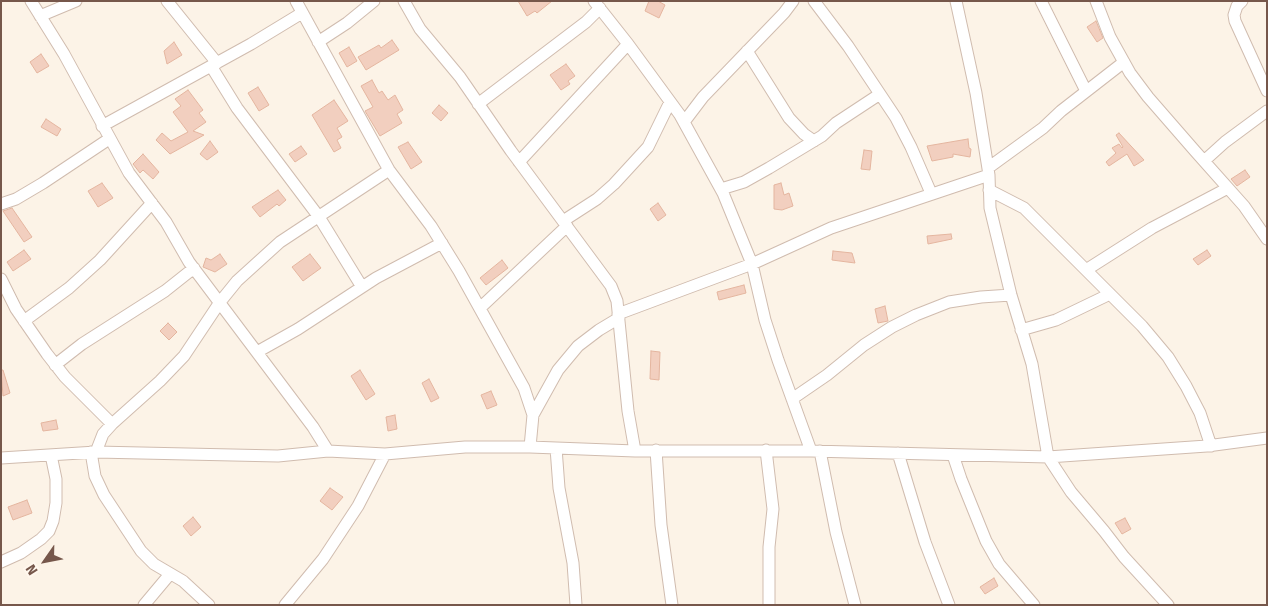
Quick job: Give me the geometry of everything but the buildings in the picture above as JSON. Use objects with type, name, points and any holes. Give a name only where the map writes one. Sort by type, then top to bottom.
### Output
[{"type":"street","points":[[31,1],[64,54],[129,173],[166,222],[194,268],[313,427],[328,451]]},
{"type":"street","points":[[40,16],[76,1]]},
{"type":"street","points":[[167,1],[214,64],[237,108],[318,217],[362,287]]},
{"type":"street","points":[[296,1],[389,170],[431,226],[480,308],[524,388],[533,415]]},
{"type":"street","points":[[318,42],[347,23],[374,1]]},
{"type":"street","points":[[404,1],[420,29],[460,77],[519,162],[611,286],[617,301],[628,411],[635,451]]},
{"type":"street","points":[[684,122],[702,97],[784,13],[793,1]]},
{"type":"street","points":[[814,1],[848,46],[896,118],[908,140],[930,193]]},
{"type":"street","points":[[956,1],[976,92],[988,172],[990,208],[1011,295],[1032,364],[1048,458],[1071,492],[1168,605]]},
{"type":"street","points":[[1042,1],[1086,91]]},
{"type":"street","points":[[1096,1],[1110,37],[1124,62],[1148,97],[1244,206],[1267,239]]},
{"type":"street","points":[[1242,1],[1237,6],[1234,21],[1267,91]]},
{"type":"street","points":[[478,104],[586,22],[597,5],[628,44],[684,122],[721,189],[752,264],[765,320],[792,399],[815,451],[855,605]]},
{"type":"street","points":[[102,126],[251,44],[302,12]]},
{"type":"street","points":[[519,162],[628,44]]},
{"type":"street","points":[[747,51],[789,118],[804,134],[814,141]]},
{"type":"street","points":[[530,447],[533,415],[558,370],[578,346],[618,316],[752,264],[831,228],[988,172],[1043,128],[1061,111],[1124,62]]},
{"type":"street","points":[[721,189],[744,182],[814,141],[880,94]]},
{"type":"street","points":[[480,308],[565,224],[608,189],[648,147],[670,102]]},
{"type":"street","points":[[1204,161],[1225,142],[1267,111]]},
{"type":"street","points":[[1,204],[16,199],[43,183],[109,139]]},
{"type":"street","points":[[209,605],[183,581],[154,564],[141,551],[104,496],[95,476],[94,452],[103,434],[112,424],[160,381],[184,356],[220,302],[237,281],[280,242],[389,170]]},
{"type":"street","points":[[1086,270],[1152,228],[1228,188]]},
{"type":"street","points":[[989,190],[1024,208],[1142,326],[1168,357],[1186,386],[1200,413],[1211,446]]},
{"type":"street","points":[[24,321],[69,288],[100,260],[152,203]]},
{"type":"street","points":[[257,352],[298,329],[401,263],[442,243]]},
{"type":"street","points":[[55,365],[82,344],[165,291],[194,268]]},
{"type":"street","points":[[1,279],[4,292],[55,365],[82,396],[112,424]]},
{"type":"street","points":[[1021,330],[1056,320],[1110,294]]},
{"type":"street","points":[[792,399],[828,375],[864,345],[892,327],[916,315],[949,302],[1011,295]]},
{"type":"street","points":[[1,458],[94,452],[259,456],[328,451],[386,454],[465,447],[530,447],[635,451],[815,451],[1048,458],[1211,446],[1267,438]]},
{"type":"street","points":[[556,448],[559,488],[573,563],[576,605]]},
{"type":"street","points":[[656,450],[661,525],[672,605]]},
{"type":"street","points":[[766,450],[773,509],[769,547],[769,605]]},
{"type":"street","points":[[898,453],[925,542],[949,605]]},
{"type":"street","points":[[285,605],[323,559],[358,506],[386,454]]},
{"type":"street","points":[[1,562],[21,553],[41,539],[53,521],[56,503],[56,479],[51,455]]},
{"type":"street","points":[[953,455],[966,494],[986,541],[999,564],[1034,605]]},
{"type":"street","points":[[144,605],[170,574]]}]
